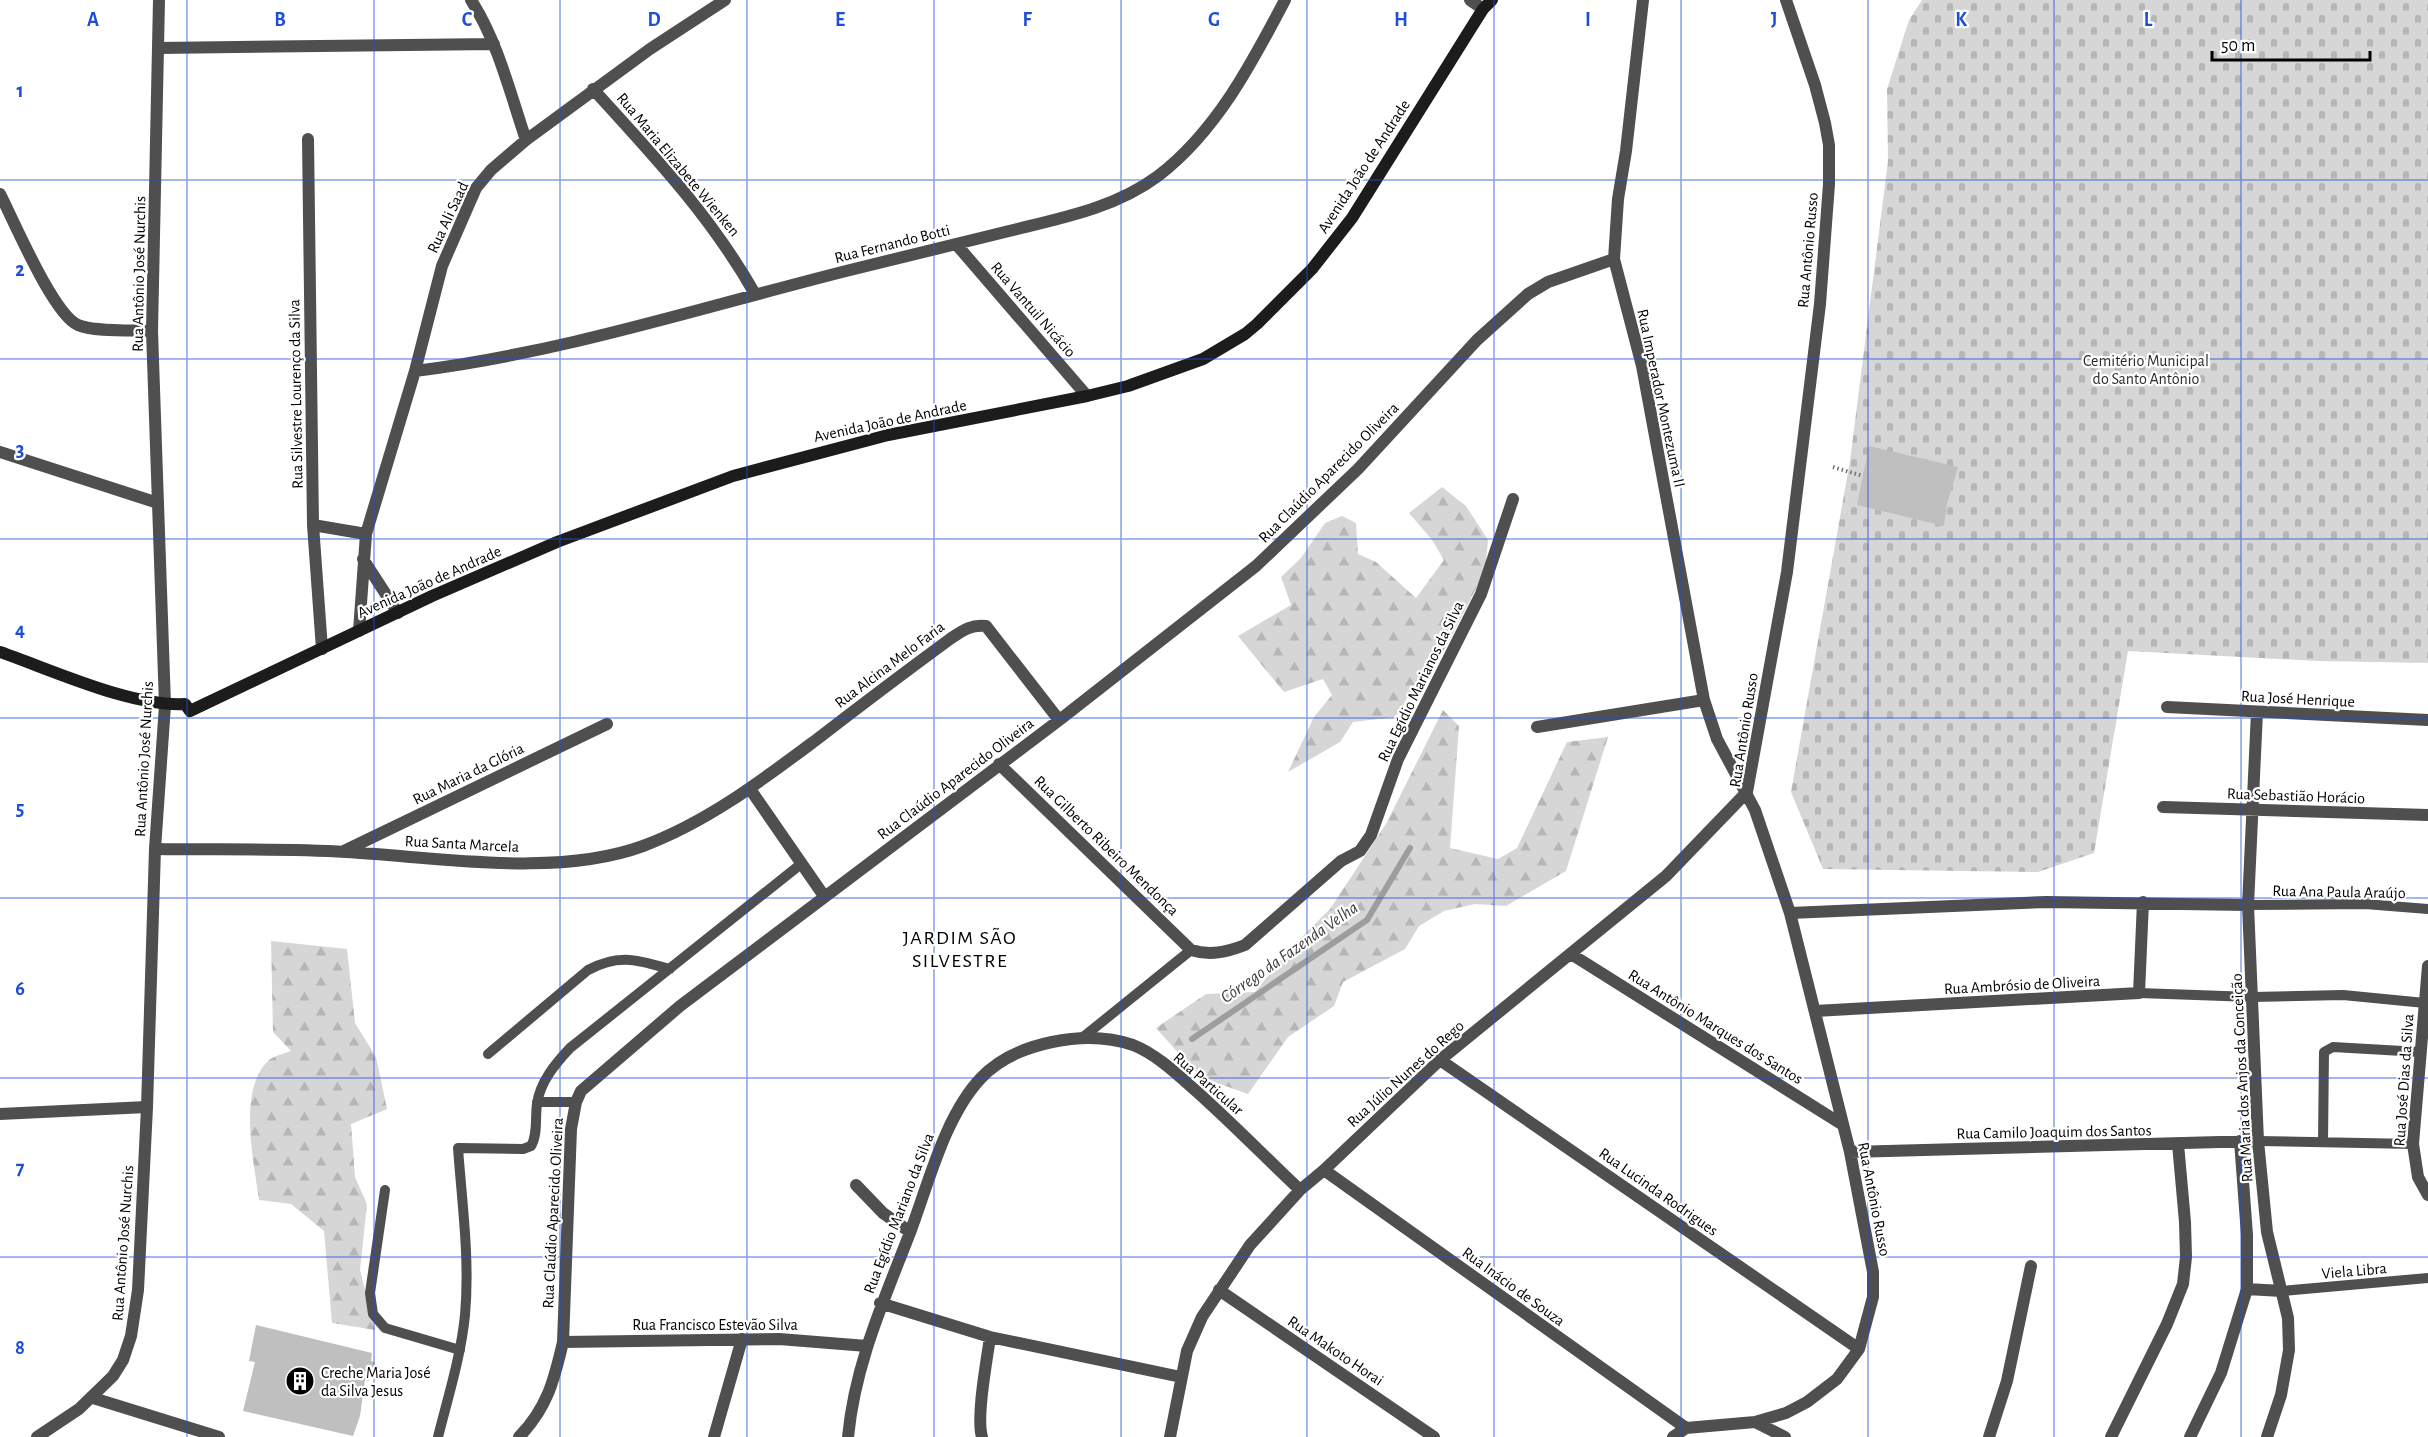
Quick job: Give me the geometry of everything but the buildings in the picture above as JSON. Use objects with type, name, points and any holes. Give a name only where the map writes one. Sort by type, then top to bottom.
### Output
[{"type":"main road","name":"Avenida João de Andrade","points":[[165,705],[185,704],[190,711],[398,613],[557,542],[733,476],[888,435],[1128,386],[1203,359],[1245,334],[1257,324],[1312,269],[1353,218],[1488,4]]},
{"type":"main road","points":[[0,652],[120,694],[165,705]]},
{"type":"street","name":"Rua Antônio José Nurchis","points":[[37,1437],[93,1398],[113,1376],[123,1360],[132,1336],[138,1290],[147,1107],[155,849],[165,705],[152,331],[159,0]]},
{"type":"street","points":[[471,0],[482,16],[494,44],[526,140]]},
{"type":"street","name":"Rua Ali Saad","points":[[359,631],[366,534],[415,371],[442,266],[463,213],[476,188],[491,170],[526,140],[593,89],[724,0]]},
{"type":"street","name":"Rua Fernando Botti","points":[[415,371],[487,361],[561,346],[1115,202],[1156,177],[1180,158],[1211,122],[1252,63],[1285,0]]},
{"type":"street","points":[[1470,0],[1488,4]]},
{"type":"street","name":"Rua Imperador Montezuma II","points":[[1643,0],[1626,151],[1618,199],[1614,259],[1642,366],[1704,700],[1716,739],[1747,792]]},
{"type":"street","name":"Rua Antônio Russo","points":[[1673,1437],[1686,1428],[1755,1422],[1786,1413],[1807,1402],[1837,1379],[1859,1349],[1873,1297],[1873,1272],[1850,1152],[1815,1011],[1790,913],[1765,835],[1747,792],[1789,562],[1820,304],[1829,184],[1829,145],[1825,123],[1815,85],[1786,0]]},
{"type":"street","points":[[158,48],[494,44]]},
{"type":"street","name":"Rua Maria Elizabete Wienken","points":[[593,89],[649,150],[712,225],[733,254],[755,294]]},
{"type":"street","name":"Rua Silvestre Lourenço da Silva","points":[[308,140],[313,525],[322,649]]},
{"type":"street","points":[[0,194],[55,303],[70,320],[84,327],[152,331]]},
{"type":"street","name":"Rua Vantuil Nicácio","points":[[956,244],[1087,396]]},
{"type":"street","name":"Rua Claúdio Aparecido Oliveira","points":[[519,1437],[546,1402],[556,1374],[563,1342],[570,1129],[581,1091],[680,1006],[1059,720],[1248,573],[1291,535],[1358,469],[1477,340],[1512,308],[1548,282],[1614,259]]},
{"type":"street","points":[[0,452],[158,503]]},
{"type":"street","name":"Rua Egídio Marianos da Silva","points":[[1191,950],[1204,954],[1229,951],[1245,945],[1341,861],[1360,851],[1374,827],[1398,759],[1481,594],[1512,499]]},
{"type":"street","points":[[313,525],[366,534]]},
{"type":"street","points":[[363,559],[398,613]]},
{"type":"street","name":"Rua Alcina Melo Faria","points":[[750,789],[950,639],[966,628],[977,625],[986,626],[1059,720]]},
{"type":"street","points":[[1537,727],[1704,700]]},
{"type":"street","name":"Rua José Henrique","points":[[2167,707],[2428,720]]},
{"type":"street","name":"Rua Maria dos Anjos da Conceição","points":[[2257,712],[2248,905],[2258,1141],[2267,1232],[2288,1318],[2289,1350],[2281,1395],[2267,1437]]},
{"type":"street","name":"Rua Maria da Glória","points":[[343,852],[608,724]]},
{"type":"street","name":"Rua Gilberto Ribeiro Mendonça","points":[[999,764],[1191,950]]},
{"type":"street","points":[[750,789],[824,897]]},
{"type":"street","name":"Rua Santa Marcela","points":[[155,849],[343,852],[522,863],[579,861],[610,856],[642,846],[704,818],[750,789]]},
{"type":"street","name":"Rua Júlio Nunes do Rego","points":[[1170,1437],[1187,1351],[1202,1317],[1250,1245],[1300,1190],[1440,1060],[1666,876],[1747,792]]},
{"type":"street","name":"Rua Sebastião Horácio","points":[[2163,807],[2428,815]]},
{"type":"street","points":[[1790,913],[2046,902],[2248,905]]},
{"type":"street","points":[[2139,993],[2143,902]]},
{"type":"street","name":"Rua Antônio Marques dos Santos","points":[[1571,954],[1843,1125]]},
{"type":"street","name":"Rua José Dias da Silva","points":[[2428,966],[2413,1144],[2418,1177],[2428,1195]]},
{"type":"street","name":"Rua Ambrósio de Oliveira","points":[[1815,1011],[2139,993]]},
{"type":"street","name":"Rua Particular","points":[[1042,1045],[1082,1038],[1100,1038],[1134,1046],[1171,1069],[1300,1190]]},
{"type":"street","name":"Rua Egídio Mariano da Silva","points":[[848,1437],[857,1385],[880,1304],[946,1135],[974,1086],[988,1071],[1007,1057],[1042,1045]]},
{"type":"street","name":"Rua Lucinda Rodrigues","points":[[1440,1060],[1859,1349]]},
{"type":"street","points":[[0,1114],[147,1107]]},
{"type":"street","points":[[2190,1437],[2222,1373],[2247,1289],[2247,1234],[2240,1141]]},
{"type":"street","name":"Rua Camilo Joaquim dos Santos","points":[[1850,1152],[2258,1141]]},
{"type":"street","points":[[2111,1437],[2168,1324],[2183,1284],[2186,1222],[2178,1144]]},
{"type":"street","name":"Rua Inácio de Souza","points":[[1324,1170],[1686,1428]]},
{"type":"street","points":[[856,1185],[883,1213],[910,1232]]},
{"type":"street","points":[[1989,1437],[2007,1381],[2031,1266]]},
{"type":"street","points":[[2247,1289],[2282,1292]]},
{"type":"street","name":"Rua Makoto Horai","points":[[1219,1290],[1434,1437]]},
{"type":"street","points":[[880,1304],[990,1337],[1181,1377]]},
{"type":"street","points":[[982,1437],[981,1410],[990,1337]]},
{"type":"street","points":[[714,1437],[742,1339]]},
{"type":"street","name":"Rua Francisco Estevão Silva","points":[[563,1342],[778,1339],[867,1346]]},
{"type":"street","points":[[93,1398],[219,1437]]},
{"type":"street","points":[[1755,1422],[1785,1437]]},
{"type":"lane","points":[[438,1437],[459,1350],[465,1312],[466,1273],[458,1148],[523,1149],[531,1146],[534,1140],[537,1102],[545,1081],[570,1048],[801,864]]},
{"type":"lane","name":"Rua Ana Paula Araújo","points":[[2248,905],[2365,904],[2428,909]]},
{"type":"lane","points":[[1082,1038],[1191,950]]},
{"type":"lane","points":[[488,1054],[598,964],[622,958],[670,969]]},
{"type":"lane","points":[[2139,993],[2252,997],[2343,995],[2425,1003]]},
{"type":"lane","points":[[2323,1142],[2324,1052],[2333,1047],[2420,1052]]},
{"type":"lane","points":[[537,1102],[576,1102]]},
{"type":"lane","points":[[2258,1141],[2413,1144]]},
{"type":"lane","points":[[385,1190],[370,1293],[373,1314],[385,1328],[459,1350]]},
{"type":"lane","name":"Viela Libra","points":[[2282,1292],[2428,1278]]},
{"type":"path","points":[[1833,467],[1863,476]]},
{"type":"green space","name":"Cemitério Municipal do Santo Antônio","points":[[1922,0],[2428,0],[2428,663],[2319,661],[2128,651],[2094,853],[2038,872],[1823,869],[1791,792],[1850,461],[1888,161],[1887,89],[1909,20]]},
{"type":"green space","points":[[1442,487],[1466,506],[1488,540],[1485,571],[1446,647],[1407,698],[1396,717],[1353,722],[1340,742],[1288,772],[1314,717],[1332,695],[1323,679],[1284,692],[1238,636],[1291,605],[1281,577],[1301,558],[1325,523],[1342,516],[1356,523],[1358,554],[1376,562],[1416,598],[1444,560],[1432,540],[1409,513]]},
{"type":"green space","points":[[1443,710],[1459,726],[1450,848],[1498,859],[1517,848],[1567,742],[1608,737],[1566,871],[1506,906],[1475,904],[1444,911],[1419,926],[1405,949],[1343,982],[1334,1006],[1288,1037],[1248,1094],[1200,1077],[1156,1028],[1206,994],[1255,992],[1287,952],[1330,909],[1386,824]]},
{"type":"green space","points":[[271,941],[347,949],[355,1023],[376,1057],[387,1109],[351,1124],[355,1177],[367,1204],[360,1270],[375,1330],[332,1323],[324,1231],[291,1204],[259,1200],[250,1127],[253,1089],[259,1073],[269,1060],[291,1051],[273,1032]]},
{"type":"waterway","name":"Córrego da Fazenda Velha","points":[[1192,1039],[1367,920],[1410,848]]},
{"type":"place","name":"Creche Maria José da Silva Jesus","points":[[300,1381]]},
{"type":"district","name":"JARDIM SÃO SILVESTRE","points":[[960,948]]}]
